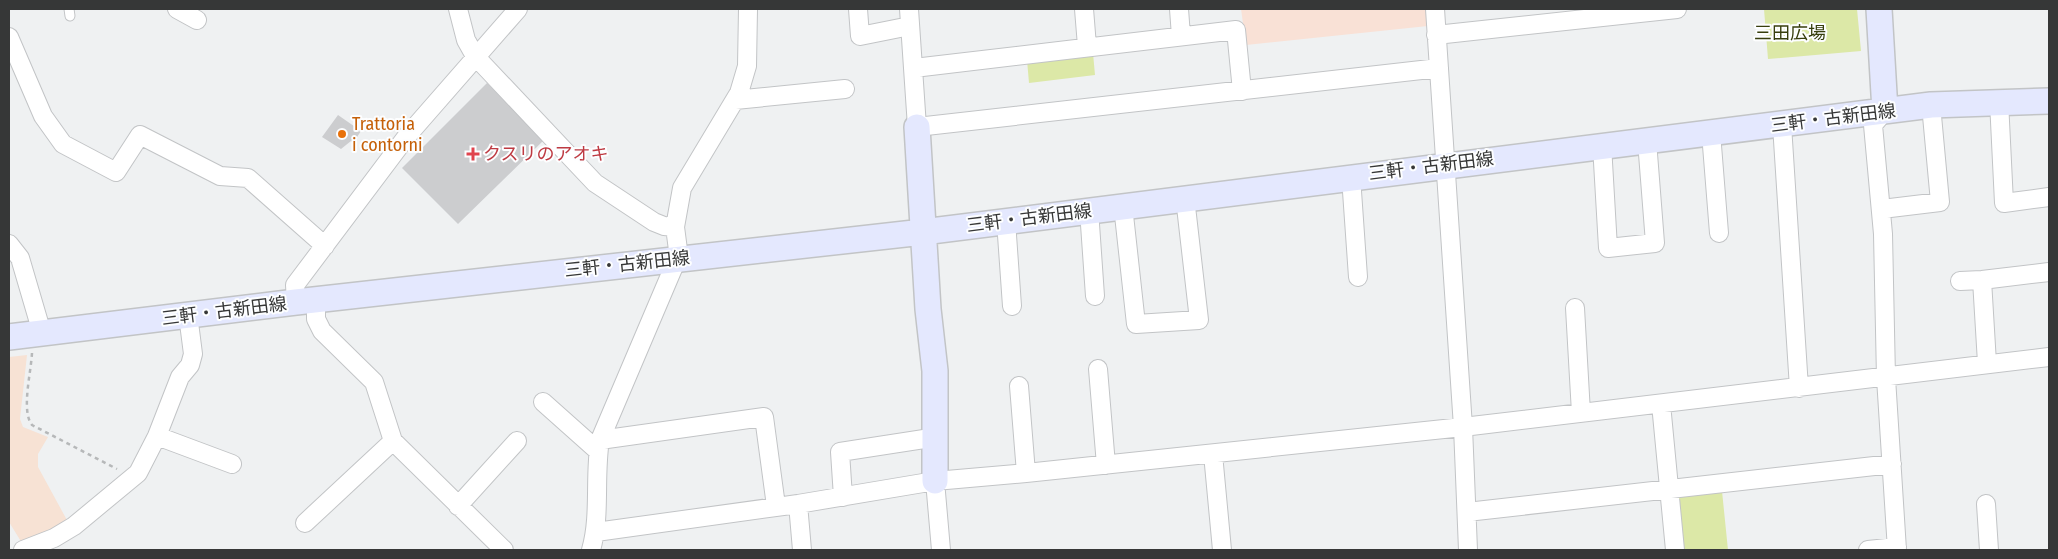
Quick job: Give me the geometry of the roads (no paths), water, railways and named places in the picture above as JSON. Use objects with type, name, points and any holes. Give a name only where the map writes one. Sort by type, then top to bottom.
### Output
[{"type":"street","points":[[177,9],[197,20]]},
{"type":"street","points":[[458,9],[466,40],[475,56],[595,182],[654,222],[674,227]]},
{"type":"street","points":[[504,550],[394,441],[374,382],[322,331],[295,285],[407,136],[518,9]]},
{"type":"street","points":[[591,550],[596,532],[596,462],[599,446],[677,258],[678,250],[674,227],[682,188],[739,93],[747,66],[748,9]]},
{"type":"street","points":[[858,9],[860,36],[910,18],[923,232],[935,371],[935,480],[941,550]]},
{"type":"street","points":[[1084,9],[1087,46]]},
{"type":"street","points":[[1179,9],[1181,36]]},
{"type":"street","points":[[1434,9],[1463,427],[1468,550]]},
{"type":"street","points":[[1436,35],[1677,9]]},
{"type":"street","points":[[1868,550],[1897,549],[1886,378],[1882,209],[1873,125],[1885,111],[1879,9]]},
{"type":"street","points":[[914,68],[1087,46],[1236,30],[1242,91]]},
{"type":"street","points":[[9,37],[43,116],[64,144],[116,172],[140,135],[220,176],[248,178],[325,246]]},
{"type":"street","points":[[918,127],[1439,68]]},
{"type":"street","points":[[735,100],[845,89]]},
{"type":"street","points":[[1999,101],[2004,203],[2049,197]]},
{"type":"street","name":"三軒・古新田線","points":[[27,335],[677,258],[923,232],[1931,105],[1999,101],[2049,101]]},
{"type":"street","points":[[1882,209],[1940,202],[1931,105]]},
{"type":"street","points":[[1782,124],[1799,388]]},
{"type":"street","points":[[1711,133],[1719,233]]},
{"type":"street","points":[[1602,145],[1608,248],[1656,243],[1648,141]]},
{"type":"street","points":[[1351,177],[1358,277]]},
{"type":"street","points":[[1123,206],[1136,324],[1199,320],[1185,198]]},
{"type":"street","points":[[1089,210],[1096,296]]},
{"type":"street","points":[[1006,221],[1012,306]]},
{"type":"street","points":[[9,244],[20,258],[27,335]]},
{"type":"street","points":[[1960,281],[2049,272]]},
{"type":"street","points":[[1982,280],[1986,363]]},
{"type":"street","points":[[1574,308],[1581,413]]},
{"type":"street","points":[[23,550],[54,538],[74,526],[138,473],[148,458],[180,377],[192,360],[193,354],[188,315]]},
{"type":"street","points":[[596,532],[798,504],[935,480],[1106,465],[1463,427],[1886,378],[1986,363],[2049,357]]},
{"type":"street","points":[[1098,369],[1106,465]]},
{"type":"street","points":[[1020,386],[1026,473]]},
{"type":"street","points":[[543,402],[599,446],[764,417],[776,506]]},
{"type":"street","points":[[1661,404],[1675,550]]},
{"type":"street","points":[[157,436],[232,464]]},
{"type":"street","points":[[843,497],[840,452],[936,437]]},
{"type":"street","points":[[306,523],[394,441]]},
{"type":"street","points":[[458,506],[517,441]]},
{"type":"street","points":[[1213,454],[1222,550]]},
{"type":"street","points":[[1466,512],[1892,464]]},
{"type":"street","points":[[798,504],[802,550]]},
{"type":"street","points":[[1986,504],[1990,550]]},
{"type":"place","name":"Trattoria i contorni","points":[[342,134]]},
{"type":"place","name":"クスリのアオキ","points":[[473,154]]},
{"type":"park label","name":"三田広場","points":[[1790,33]]}]
